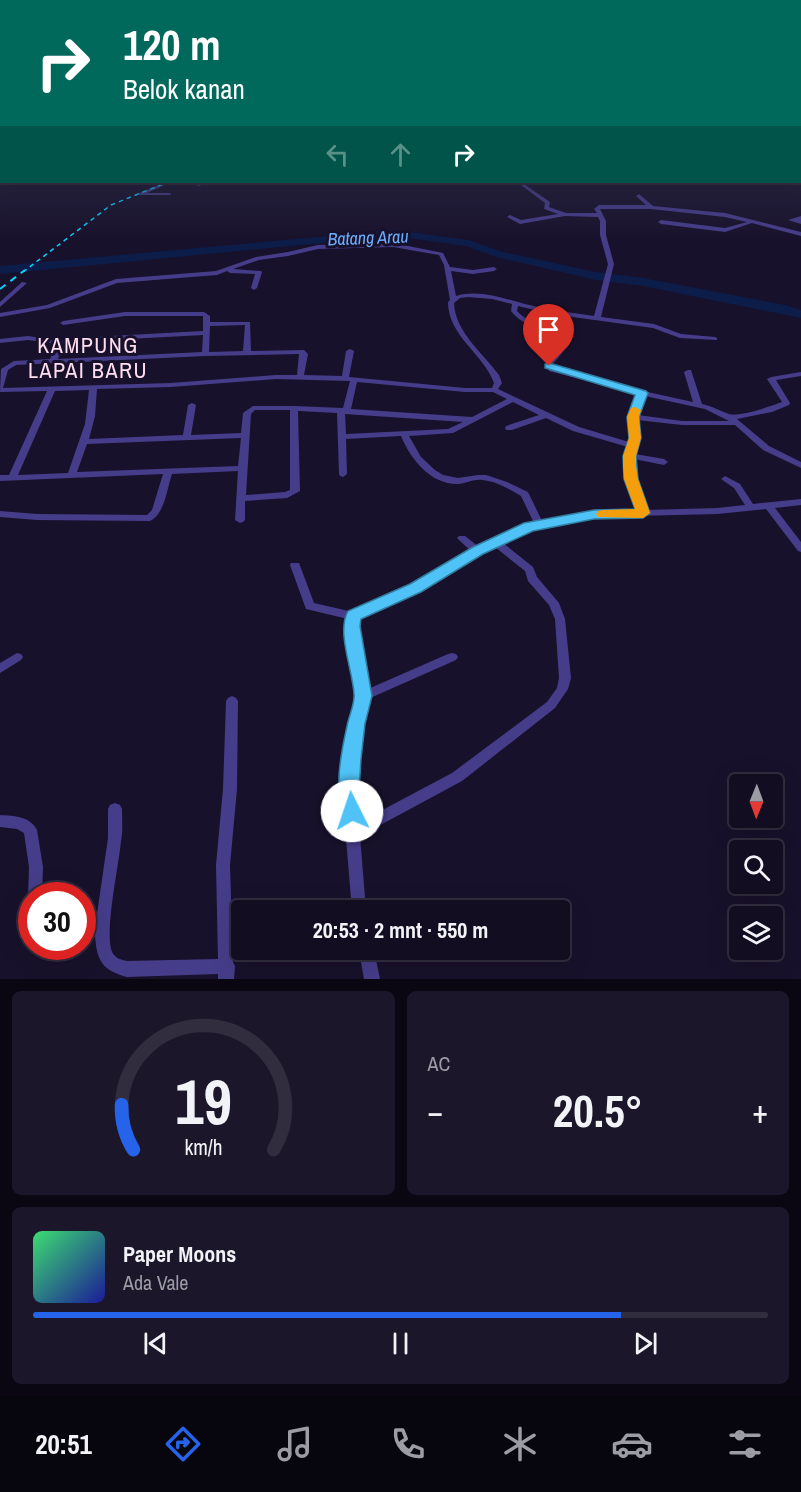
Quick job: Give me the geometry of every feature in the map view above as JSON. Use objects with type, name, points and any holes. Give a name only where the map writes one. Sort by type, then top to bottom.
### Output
[{"type":"street","points":[[166,183],[138,194],[169,194]]},
{"type":"street","points":[[195,183],[200,185]]},
{"type":"street","points":[[521,183],[531,189],[533,194],[548,202],[547,209],[563,215]]},
{"type":"street","points":[[639,196],[651,207]]},
{"type":"street","points":[[597,318],[611,264],[597,208],[599,207],[651,207],[725,215],[749,223],[801,234]]},
{"type":"street","points":[[510,217],[521,222],[563,215],[600,215]]},
{"type":"street","points":[[801,218],[791,220],[801,222]]},
{"type":"street","points":[[661,222],[725,230],[749,223]]},
{"type":"street","points":[[226,271],[258,258],[318,247],[380,244],[405,246],[441,254],[448,269],[453,299],[450,308],[458,326],[495,375],[498,382],[494,390]]},
{"type":"street","points":[[448,269],[470,272],[494,269]]},
{"type":"street","points":[[0,315],[48,307],[116,281],[226,271],[259,272],[254,288]]},
{"type":"street","points":[[0,305],[24,283]]},
{"type":"street","points":[[453,299],[464,296],[489,296],[515,304],[659,327],[680,336],[715,339]]},
{"type":"street","points":[[515,304],[514,311],[521,320],[550,331],[564,340],[565,345],[549,364],[552,369],[642,393],[698,404],[734,421],[759,444],[801,465]]},
{"type":"street","points":[[63,323],[105,319],[125,314],[195,313],[206,315],[205,354]]},
{"type":"street","points":[[0,341],[28,338],[61,343],[72,340],[248,323],[247,352]]},
{"type":"street","points":[[53,361],[61,343]]},
{"type":"street","points":[[343,474],[340,437],[350,379],[350,351]]},
{"type":"street","points":[[300,377],[304,354],[302,352],[247,352],[11,364],[5,369],[0,388],[94,387],[300,377],[350,379],[465,390],[494,390],[576,429],[632,446]]},
{"type":"street","points":[[688,372],[698,404]]},
{"type":"street","points":[[633,417],[682,423],[734,421],[786,403],[771,379],[801,374]]},
{"type":"street","points":[[71,476],[91,415],[91,396],[94,387]]},
{"type":"street","points":[[12,478],[52,388]]},
{"type":"street","points":[[642,393],[633,417],[635,438],[630,456],[631,479],[643,513]]},
{"type":"street","points":[[340,437],[450,431],[513,399]]},
{"type":"street","points":[[187,437],[192,405]]},
{"type":"street","points":[[241,498],[287,495],[295,491],[294,408]]},
{"type":"street","points":[[240,520],[242,468],[247,413],[250,409],[344,410],[473,420]]},
{"type":"street","points":[[509,428],[546,415]]},
{"type":"street","points":[[404,434],[414,454],[430,472],[455,482],[471,478],[491,480],[525,494],[539,524]]},
{"type":"street","points":[[84,442],[245,435]]},
{"type":"street","points":[[630,456],[664,462]]},
{"type":"street","points":[[0,478],[242,468]]},
{"type":"street","points":[[0,514],[37,517],[152,518],[168,472]]},
{"type":"street","points":[[725,479],[737,486],[751,508]]},
{"type":"street","points":[[295,565],[308,604],[354,616],[415,588],[511,534],[539,524],[594,514],[751,508],[801,502]]},
{"type":"street","points":[[769,506],[801,549]]},
{"type":"street","points":[[462,538],[478,551]]},
{"type":"street","points":[[354,832],[457,777],[551,705],[562,689],[565,678],[564,658],[560,618],[554,603],[532,578],[529,569],[496,542]]},
{"type":"street","points":[[354,616],[352,626],[363,696],[356,724],[349,791],[358,900]]},
{"type":"street","points":[[0,669],[16,657]]},
{"type":"street","points":[[363,696],[452,657]]},
{"type":"street","points":[[115,809],[115,838],[102,928],[107,961],[115,967],[127,969],[226,973],[223,865],[230,789],[232,700]]},
{"type":"street","points":[[0,821],[21,823],[30,830],[36,867],[35,882]]},
{"type":"street","points":[[96,929],[102,928]]},
{"type":"street","points":[[369,960],[372,979]]},
{"type":"waterway","name":"Batang Arau","points":[[0,270],[395,233],[468,243],[500,255],[596,276],[643,282],[801,314]]},
{"type":"railway","points":[[23,272],[111,205],[166,183]]},
{"type":"railway","points":[[0,289],[25,270]]},
{"type":"slow traffic","points":[[603,514],[643,513],[631,479],[630,467],[630,456],[635,438],[633,422],[635,410]]},
{"type":"district","name":"KAMPUNG LAPAI BARU","points":[[88,358]]},
{"type":"route","points":[[352,811],[349,791],[351,759],[363,696],[362,676],[352,626],[354,616],[415,588],[478,551],[529,527],[594,514],[643,513],[631,479],[630,456],[635,438],[633,417],[642,393],[552,369],[549,366]]}]
